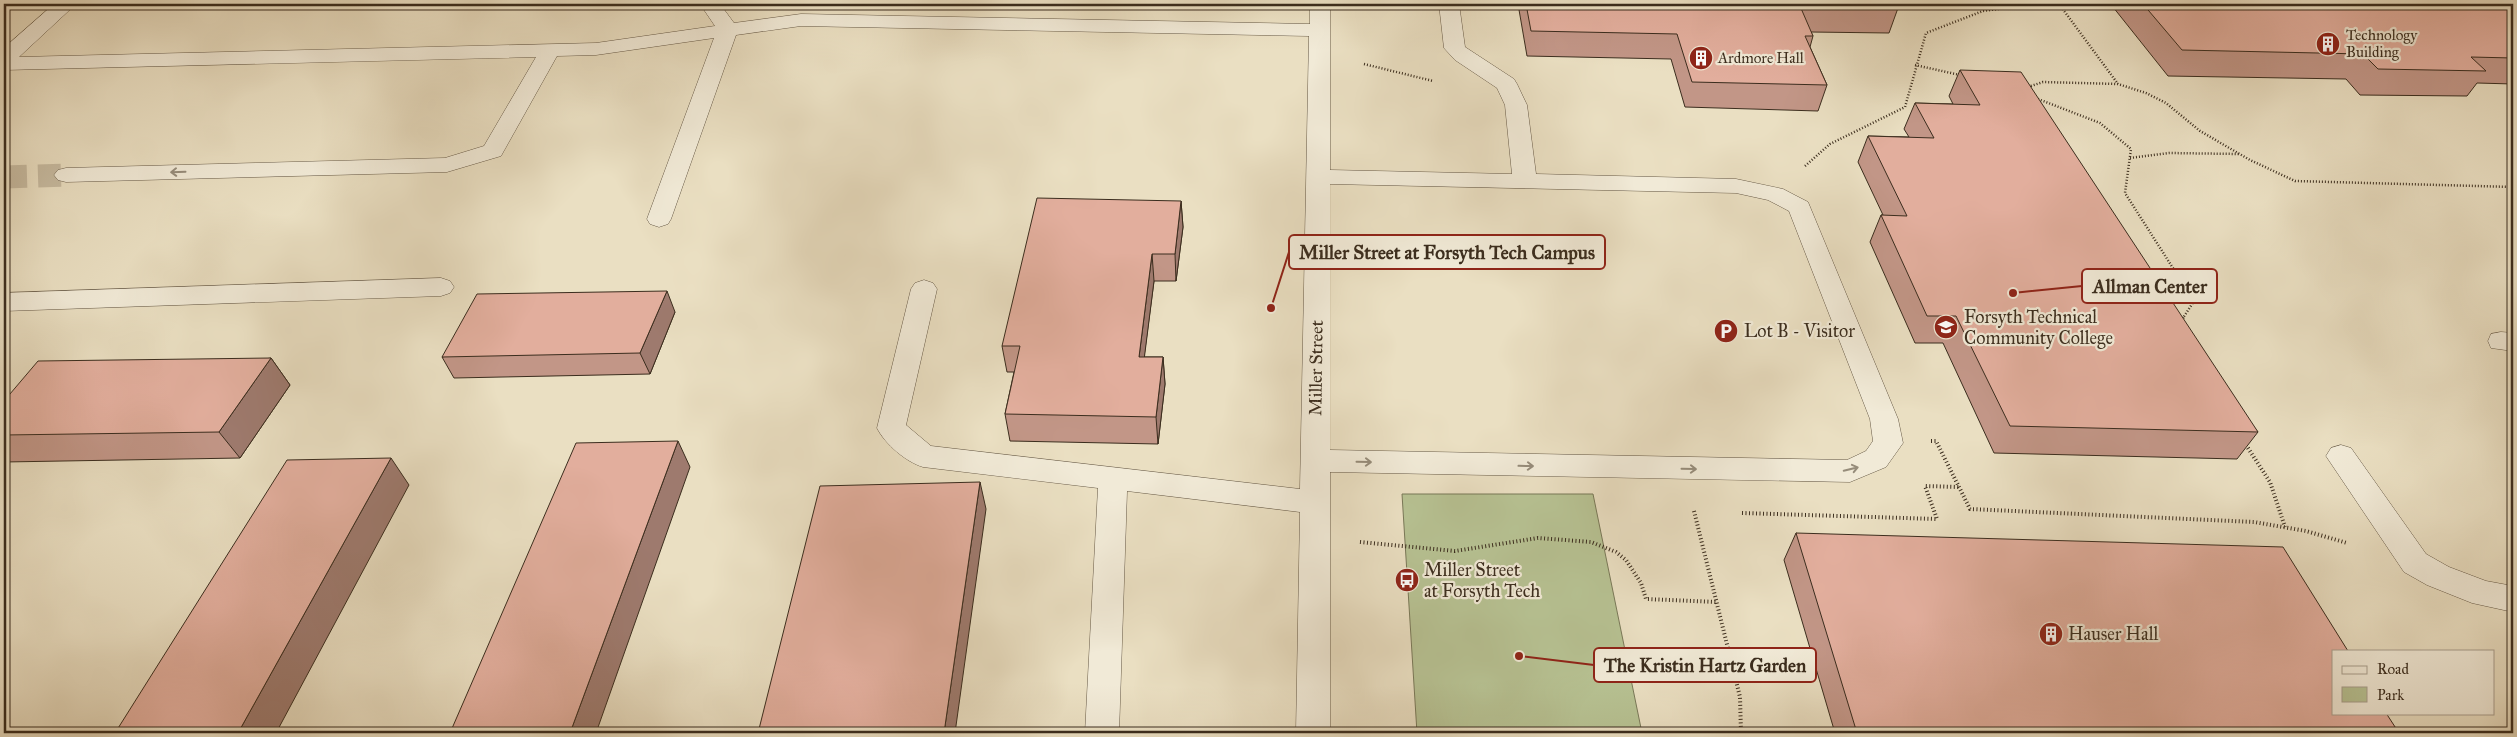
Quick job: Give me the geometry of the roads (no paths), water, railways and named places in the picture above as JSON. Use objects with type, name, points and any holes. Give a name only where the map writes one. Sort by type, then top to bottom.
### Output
[{"type":"street","points":[[4,59],[66,4]]},
{"type":"street","points":[[710,4],[728,30]]},
{"type":"street","points":[[1041,24],[1044,4]]},
{"type":"street","points":[[1449,4],[1455,48],[1462,56],[1506,84],[1516,105],[1525,182]]},
{"type":"street","points":[[4,64],[596,49],[801,20],[1041,24],[1320,17]]},
{"type":"street","name":"Miller Street","points":[[1313,733],[1320,17]]},
{"type":"street","points":[[659,219],[728,30]]},
{"type":"street","points":[[66,175],[447,165],[493,151],[550,50]]},
{"type":"street","points":[[1315,461],[1850,471],[1876,459],[1888,443],[1884,419],[1799,207],[1775,194],[1736,186],[1318,177]]},
{"type":"street","points":[[4,302],[441,287]]},
{"type":"street","points":[[924,290],[891,428],[923,456],[1315,502]]},
{"type":"street","points":[[2341,456],[2415,563],[2438,576],[2483,594],[2513,599]]},
{"type":"street","points":[[1102,733],[1113,478]]},
{"type":"tunnel","points":[[4,177],[66,175]]},
{"type":"place","name":"Technology Building","points":[[2328,44]]},
{"type":"place","name":"Ardmore Hall","points":[[1701,58]]},
{"type":"place","name":"Allman Center","points":[[2013,293]]},
{"type":"place","name":"Miller Street at Forsyth Tech Campus","points":[[1271,308]]},
{"type":"place","name":"Forsyth Technical Community College","points":[[1946,327]]},
{"type":"place","name":"Lot B - Visitor","points":[[1726,331]]},
{"type":"place","name":"Miller Street at Forsyth Tech","points":[[1407,580]]},
{"type":"place","name":"Hauser Hall","points":[[2051,634]]},
{"type":"place","name":"The Kristin Hartz Garden","points":[[1519,656]]}]
